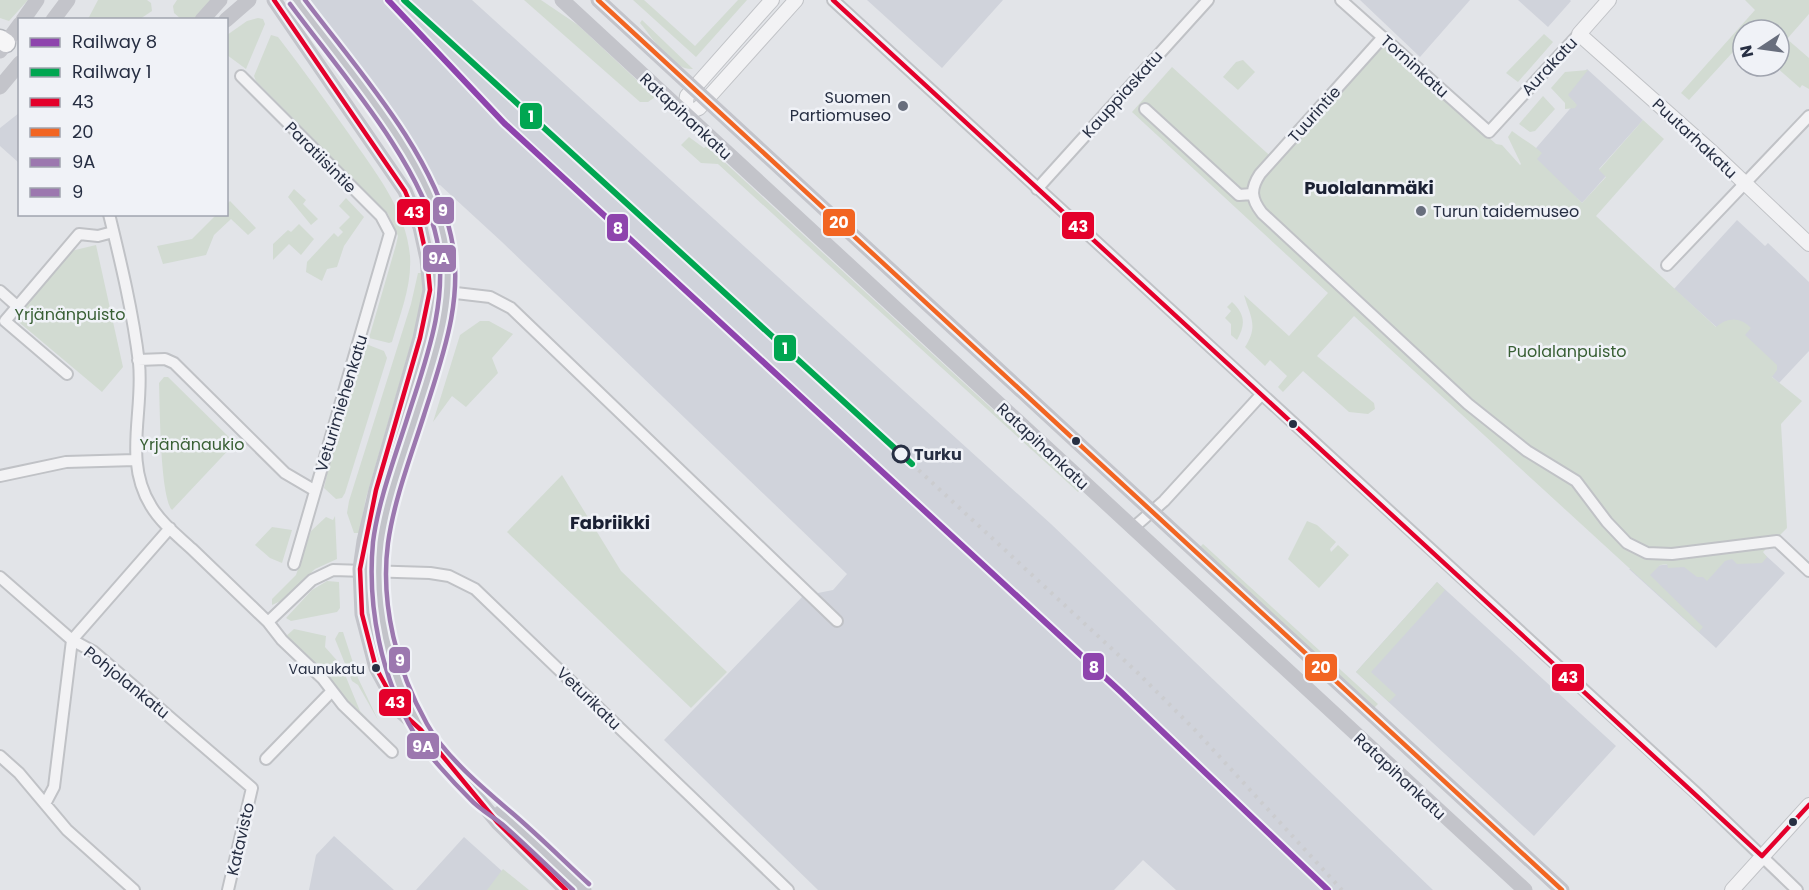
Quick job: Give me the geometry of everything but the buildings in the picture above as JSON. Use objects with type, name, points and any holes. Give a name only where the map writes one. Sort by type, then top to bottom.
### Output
[{"type":"main road","points":[[24,18],[37,0]]},
{"type":"main road","points":[[204,18],[220,0]]},
{"type":"main road","points":[[228,18],[249,0]]},
{"type":"main road","points":[[274,0],[405,191],[424,242],[430,290],[412,372],[376,490],[360,569],[362,614],[376,668],[399,710],[421,730],[498,823],[566,890]]},
{"type":"main road","points":[[296,0],[412,159],[429,189],[448,257],[447,291],[440,339],[389,507],[381,541],[380,610],[387,644],[398,679],[421,730]]},
{"type":"main road","name":"Ratapihankatu","points":[[562,0],[1525,890]]},
{"type":"main road","name":"Ratapihankatu","points":[[598,0],[1562,890]]},
{"type":"main road","points":[[6,46],[18,27]]},
{"type":"main road","points":[[0,87],[18,65]]},
{"type":"main road","points":[[476,795],[506,818],[584,890]]},
{"type":"street","points":[[772,0],[693,89],[685,101],[684,114],[699,108],[706,101],[796,0]]},
{"type":"street","points":[[833,0],[1797,890]]},
{"type":"street","name":"Kauppiaskatu","points":[[1036,189],[1208,0]]},
{"type":"street","name":"Torninkatu","points":[[1341,0],[1489,132]]},
{"type":"street","name":"Aurakatu","points":[[1489,132],[1609,0]]},
{"type":"street","name":"Puutarhakatu","points":[[1579,34],[1713,153],[1744,185],[1809,244]]},
{"type":"street","name":"Tuurintie","points":[[1252,194],[1253,184],[1260,174],[1383,38]]},
{"type":"street","name":"Paratiisintie","points":[[241,76],[381,216],[390,233],[390,243]]},
{"type":"street","points":[[1145,109],[1239,195],[1252,194],[1262,213],[1468,404],[1527,451],[1576,481],[1589,494],[1607,522],[1627,543],[1647,553],[1658,554],[1777,541],[1809,571]]},
{"type":"street","points":[[1667,265],[1809,116]]},
{"type":"street","points":[[109,216],[138,360],[140,388],[135,460],[141,485],[151,508],[268,622],[343,705],[392,752]]},
{"type":"street","points":[[67,374],[5,321],[79,234],[98,236],[113,232]]},
{"type":"street","name":"Veturimiehenkatu","points":[[294,564],[314,490],[390,243]]},
{"type":"street","points":[[430,290],[490,297],[511,308],[837,621]]},
{"type":"street","points":[[0,291],[18,306]]},
{"type":"street","points":[[138,360],[165,359],[174,363],[285,473],[314,490]]},
{"type":"street","points":[[1133,528],[1152,512],[1261,394]]},
{"type":"street","points":[[0,476],[66,462],[135,460]]},
{"type":"street","points":[[45,804],[54,787],[72,639],[170,528]]},
{"type":"street","name":"Veturikatu","points":[[268,622],[322,574],[333,570],[380,570],[449,576],[475,589],[788,890]]},
{"type":"street","name":"Pohjolankatu","points":[[0,577],[72,639],[94,652],[252,788]]},
{"type":"street","points":[[266,759],[332,691]]},
{"type":"street","points":[[0,756],[19,773],[67,830],[134,890]]},
{"type":"street","name":"Katavisto","points":[[228,890],[252,788]]},
{"type":"street","points":[[1732,890],[1809,805]]},
{"type":"shaded area","points":[[304,0],[472,0],[1051,524],[1433,890],[1176,890],[1143,860],[1114,890],[818,890],[664,740],[803,596],[833,590],[847,574],[502,242],[440,185],[435,184],[423,162]]},
{"type":"shaded area","points":[[867,0],[1003,0],[942,68]]},
{"type":"shaded area","points":[[1360,0],[1470,0],[1420,57]]},
{"type":"shaded area","points":[[1518,0],[1570,0],[1571,1],[1548,27]]},
{"type":"shaded area","points":[[1587,69],[1643,120],[1599,169],[1606,176],[1582,203],[1530,155],[1575,103],[1565,94]]},
{"type":"shaded area","points":[[18,114],[18,162],[0,146],[0,128]]},
{"type":"shaded area","points":[[1737,220],[1765,246],[1768,243],[1809,282],[1809,351],[1779,383],[1674,289]]},
{"type":"shaded area","points":[[1763,553],[1785,573],[1716,648],[1629,569]]},
{"type":"shaded area","points":[[1437,582],[1616,746],[1534,836],[1356,672]]},
{"type":"shaded area","points":[[334,836],[394,890],[309,890],[316,855]]},
{"type":"shaded area","points":[[464,837],[513,881],[523,890],[416,890]]},
{"type":"green space","points":[[0,0],[28,0],[9,21],[0,18]]},
{"type":"green space","points":[[98,0],[147,0],[151,3],[152,11],[142,18],[89,18]]},
{"type":"green space","points":[[177,0],[214,0],[198,18],[180,18],[174,13],[173,6]]},
{"type":"green space","points":[[524,0],[541,0],[578,25],[655,97],[648,102],[640,102]]},
{"type":"green space","points":[[633,0],[644,0],[695,46],[738,0],[747,0],[696,57]]},
{"type":"green space","points":[[1745,0],[1809,0],[1809,14],[1791,34],[1791,18],[1748,18],[1755,10]]},
{"type":"green space","points":[[258,18],[263,19],[265,24],[246,69],[228,56],[228,34],[247,21]]},
{"type":"green space","points":[[642,20],[693,69],[685,68],[670,59],[640,23]]},
{"type":"green space","points":[[1544,34],[1553,42],[1518,82],[1506,73]]},
{"type":"green space","points":[[271,35],[278,37],[349,134],[379,177],[402,222],[407,239],[410,267],[405,300],[392,342],[369,338],[398,236],[388,214],[256,81],[254,76]]},
{"type":"green space","points":[[1731,37],[1731,54],[1689,100],[1681,93]]},
{"type":"green space","points":[[1791,42],[1809,58],[1809,89],[1802,85],[1800,88],[1789,78],[1791,78]]},
{"type":"green space","name":"Puolalanpuisto","points":[[1382,48],[1392,50],[1496,144],[1502,145],[1520,165],[1508,137],[1512,131],[1535,147],[1542,153],[1537,159],[1582,203],[1606,177],[1599,170],[1643,120],[1664,139],[1596,216],[1716,327],[1725,321],[1738,320],[1751,328],[1745,335],[1777,365],[1777,370],[1772,377],[1802,401],[1781,424],[1787,528],[1763,552],[1767,557],[1762,563],[1737,564],[1732,559],[1725,561],[1707,581],[1684,567],[1668,568],[1667,564],[1660,565],[1650,575],[1703,627],[1699,632],[1354,316],[1317,356],[1374,403],[1375,409],[1368,414],[1349,412],[1303,371],[1283,392],[1278,387],[1287,376],[1270,360],[1265,366],[1245,347],[1252,333],[1252,321],[1244,295],[1289,336],[1328,293],[1132,112],[1172,67],[1277,162]]},
{"type":"green space","points":[[1243,60],[1255,72],[1238,90],[1223,77],[1236,62]]},
{"type":"green space","points":[[1588,70],[1568,95],[1577,105],[1575,108],[1565,109],[1565,103],[1551,88],[1565,72]]},
{"type":"green space","points":[[1543,96],[1555,109],[1535,131],[1530,132],[1519,124]]},
{"type":"green space","points":[[689,137],[704,148],[707,146],[1080,490],[1078,492],[718,164],[701,163],[681,145]]},
{"type":"green space","points":[[294,189],[306,200],[303,204],[318,219],[311,225],[288,197]]},
{"type":"green space","points":[[346,198],[364,217],[344,246],[337,267],[327,269],[322,281],[306,272],[307,262],[334,233],[338,237],[343,232],[339,228],[350,217],[339,206]]},
{"type":"green space","points":[[230,201],[256,228],[248,235],[231,219],[214,235],[206,255],[163,264],[157,246],[192,239],[215,216],[228,216]]},
{"type":"green space","points":[[299,224],[314,239],[301,255],[289,244],[273,260],[273,244],[288,230],[291,232]]},
{"type":"green space","name":"Yrjänänpuisto","points":[[96,245],[123,367],[102,392],[14,318],[71,251]]},
{"type":"green space","points":[[418,273],[424,273],[424,299],[366,498],[359,533],[354,533],[347,513],[349,501],[411,304]]},
{"type":"green space","points":[[1232,302],[1240,311],[1243,320],[1237,340],[1231,335],[1231,324],[1225,318],[1231,311],[1227,307]]},
{"type":"green space","points":[[480,321],[489,321],[513,334],[492,358],[498,373],[466,407],[452,396],[433,422],[460,335]]},
{"type":"green space","points":[[366,344],[384,351],[387,358],[345,493],[342,498],[336,499],[324,488],[330,460]]},
{"type":"green space","name":"Yrjänänaukio","points":[[164,377],[168,377],[235,443],[172,510],[165,487],[161,450],[159,383]]},
{"type":"green space","points":[[562,475],[621,571],[727,672],[691,708],[507,532]]},
{"type":"green space","points":[[335,516],[337,559],[315,569],[283,600],[272,605],[272,599],[296,575],[311,531],[326,517],[333,520]]},
{"type":"green space","points":[[1307,521],[1317,525],[1336,542],[1330,549],[1331,552],[1338,545],[1349,555],[1319,588],[1288,559]]},
{"type":"green space","points":[[272,527],[292,530],[282,563],[270,558],[255,545]]},
{"type":"green space","points":[[1203,544],[1378,704],[1374,708],[1200,547]]},
{"type":"green space","points":[[327,581],[339,582],[340,608],[337,612],[291,621],[286,618],[312,590]]},
{"type":"green space","points":[[1437,582],[1445,590],[1371,672],[1396,695],[1389,702],[1356,672]]},
{"type":"green space","points":[[294,629],[326,636],[325,647],[341,665],[360,711],[379,731],[351,703],[347,704],[285,637]]},
{"type":"green space","points":[[339,632],[343,632],[358,678],[378,720],[358,685],[352,681],[335,639]]},
{"type":"green space","points":[[503,869],[529,890],[487,890]]},
{"type":"railway","points":[[912,464],[1138,673],[1195,730],[1342,890]]},
{"type":"rail line","name":"8","points":[[388,0],[504,123],[1121,692],[1328,890]]},
{"type":"rail line","name":"1","points":[[404,0],[912,464]]},
{"type":"transit line","name":"43","points":[[274,0],[405,191],[420,227],[427,259],[430,290],[420,338],[376,490],[360,569],[362,614],[376,668],[399,710],[421,730],[498,823],[566,890]]},
{"type":"transit line","name":"9","points":[[305,0],[390,112],[428,174],[442,205],[455,259],[450,327],[399,494],[388,543],[386,590],[399,660],[416,704],[434,736],[444,748],[477,782],[589,884]]},
{"type":"transit line","name":"20","points":[[598,0],[1562,890]]},
{"type":"transit line","name":"43","points":[[833,0],[1762,856],[1809,805]]},
{"type":"transit line","name":"9A","points":[[290,4],[376,118],[396,149],[428,211],[437,240],[440,263],[438,309],[428,354],[383,496],[373,542],[372,591],[385,665],[393,689],[414,733],[432,758],[474,803],[502,824],[573,890]]},
{"type":"place","name":"Suomen Partiomuseo","points":[[903,106]]},
{"type":"place","name":"Turun taidemuseo","points":[[1421,211]]},
{"type":"place","name":"Turku","points":[[901,454]]},
{"type":"place","name":"Vaunukatu","points":[[376,668]]},
{"type":"district","name":"Puolalanmäki","points":[[1369,188]]},
{"type":"district","name":"Fabriikki","points":[[610,523]]}]
